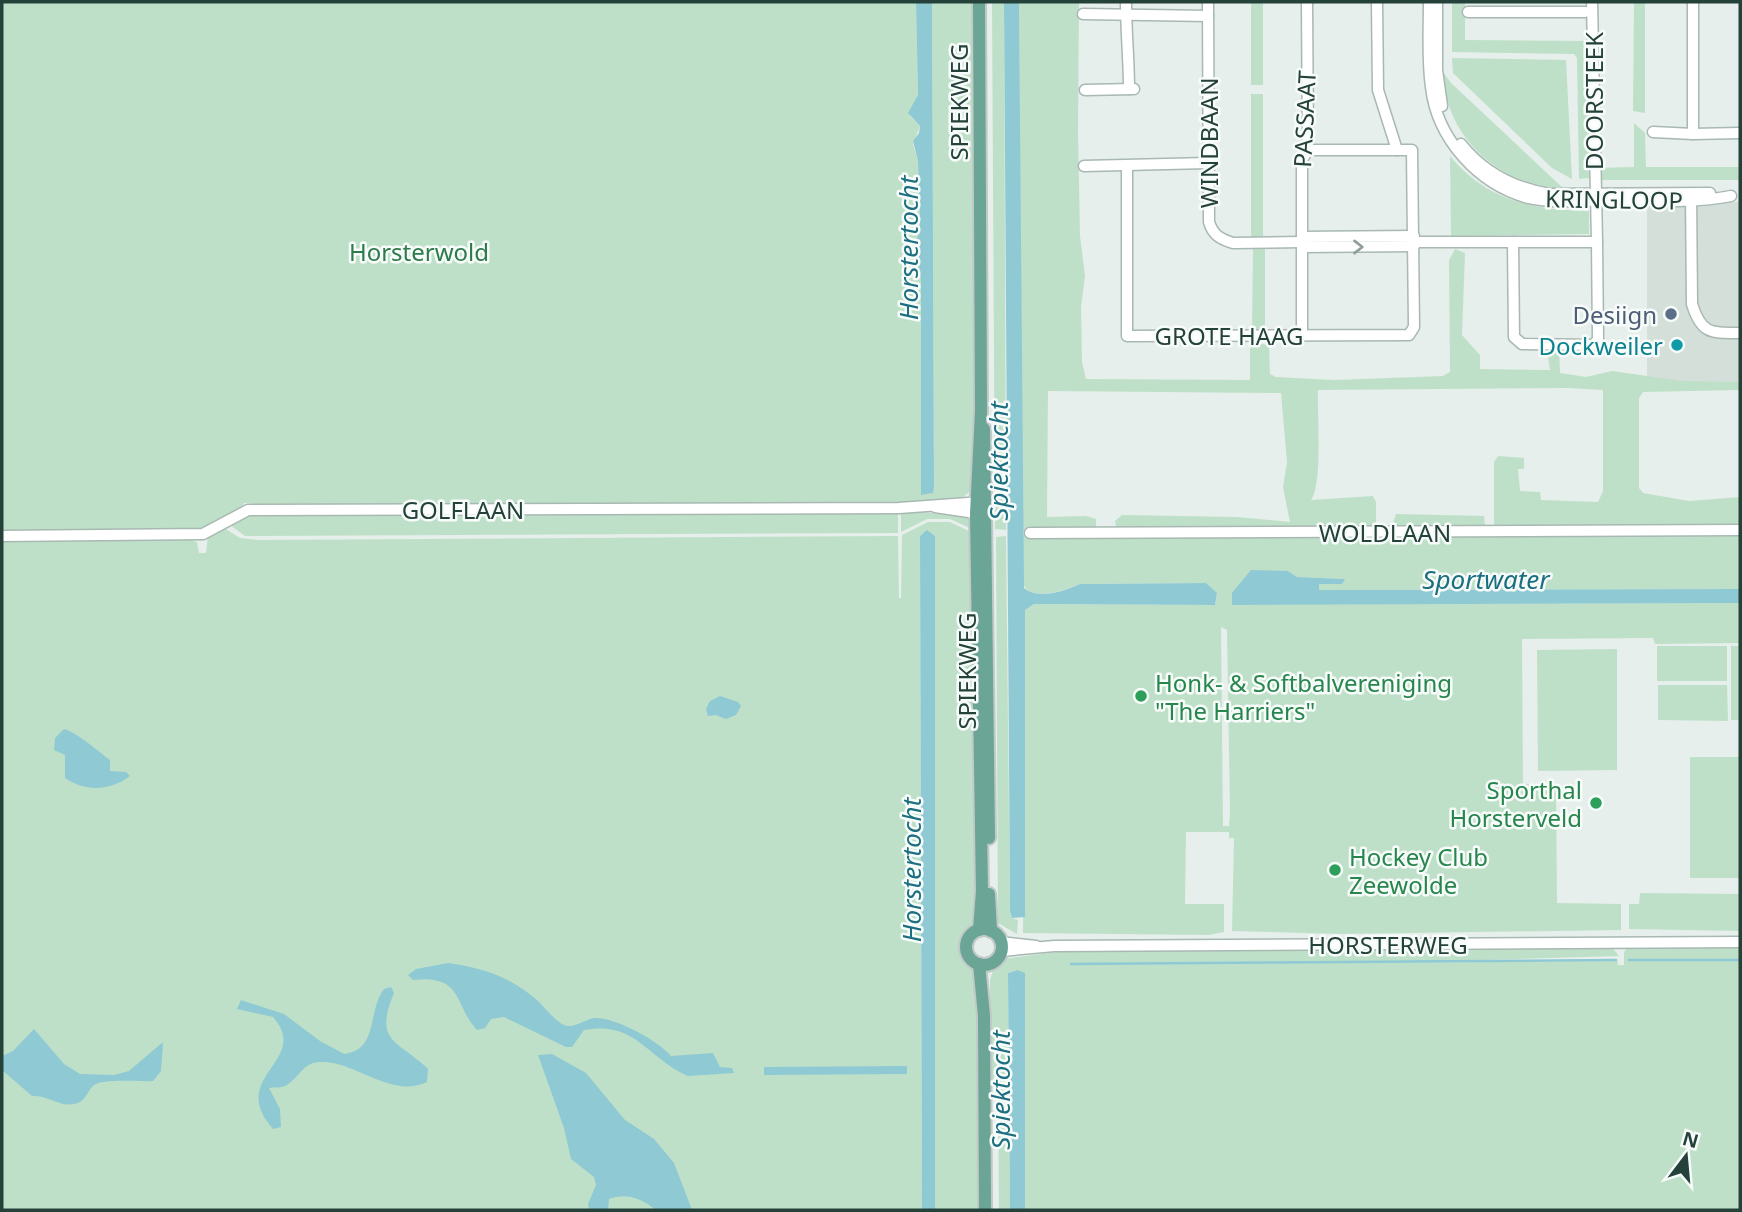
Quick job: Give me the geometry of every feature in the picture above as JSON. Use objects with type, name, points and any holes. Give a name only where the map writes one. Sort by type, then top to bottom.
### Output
[{"type":"main road","name":"SPIEKWEG","points":[[979,2],[982,891],[985,930]]},
{"type":"main road","points":[[983,964],[968,954],[966,947],[972,933],[985,930],[1001,947],[983,964],[985,1210]]},
{"type":"street","points":[[1086,90],[1132,89],[1129,62],[1125,53],[1126,2]]},
{"type":"street","name":"WINDBAAN","points":[[1208,2],[1209,222],[1216,236],[1233,243],[1597,242]]},
{"type":"street","name":"PASSAAT","points":[[1302,335],[1302,160],[1308,150],[1307,2]]},
{"type":"street","points":[[1377,2],[1378,90],[1396,150]]},
{"type":"street","name":"KRINGLOOP","points":[[1429,2],[1429,69],[1434,103],[1449,139],[1463,158],[1494,182],[1528,198],[1736,196]]},
{"type":"street","name":"KRINGLOOP","points":[[1437,2],[1440,103],[1454,136],[1488,171],[1531,191],[1594,197]]},
{"type":"street","name":"DOORSTEEK","points":[[1592,2],[1594,197]]},
{"type":"street","points":[[1693,2],[1693,134]]},
{"type":"street","points":[[1468,12],[1525,7],[1584,12]]},
{"type":"street","points":[[1083,14],[1208,16]]},
{"type":"street","points":[[1653,132],[1740,133]]},
{"type":"street","points":[[1308,150],[1412,150],[1414,241]]},
{"type":"street","points":[[1084,166],[1208,163]]},
{"type":"street","name":"GROTE HAAG","points":[[1127,167],[1127,336],[1409,335],[1414,327],[1414,241]]},
{"type":"street","points":[[1513,242],[1514,337],[1522,344],[1594,345],[1598,340],[1594,197]]},
{"type":"street","points":[[1691,197],[1692,304],[1695,315],[1700,326],[1709,331],[1740,333]]},
{"type":"street","name":"GOLFLAAN","points":[[2,536],[203,534],[248,510],[931,506],[981,508]]},
{"type":"street","name":"WOLDLAAN","points":[[1030,533],[1740,530]]},
{"type":"street","name":"HORSTERWEG","points":[[1001,947],[1740,942]]},
{"type":"shaded area","points":[[1740,202],[1740,384],[1647,383],[1647,203]]},
{"type":"green space","name":"Horsterwold","points":[[2,2],[916,2],[918,95],[910,116],[920,126],[913,144],[918,161],[920,230],[915,257],[921,279],[921,495],[932,493],[934,487],[932,2],[975,2],[974,488],[962,498],[904,504],[253,506],[252,503],[244,503],[240,510],[201,530],[2,532]]},
{"type":"green space","points":[[992,2],[1004,2],[1006,530],[995,529]]},
{"type":"green space","points":[[1019,2],[1079,2],[1080,236],[1085,276],[1081,307],[1082,362],[1086,379],[1250,380],[1250,345],[1257,342],[1269,346],[1270,374],[1276,377],[1334,380],[1443,376],[1450,372],[1449,260],[1455,249],[1465,253],[1462,335],[1480,355],[1480,369],[1550,370],[1548,357],[1552,347],[1559,348],[1560,373],[1586,377],[1612,371],[1682,381],[1740,382],[1740,390],[1643,392],[1639,398],[1639,488],[1643,493],[1689,501],[1740,497],[1740,526],[1494,528],[1494,462],[1498,456],[1524,458],[1524,469],[1518,469],[1520,491],[1540,492],[1541,500],[1598,502],[1603,491],[1603,390],[1567,388],[1318,390],[1318,464],[1315,492],[1311,500],[1373,496],[1376,502],[1376,525],[1368,528],[1117,530],[1115,521],[1122,515],[1237,517],[1290,522],[1283,487],[1287,462],[1281,393],[1048,391],[1047,517],[1086,516],[1096,519],[1096,531],[1022,530]]},
{"type":"green space","points":[[1251,2],[1263,2],[1263,85],[1251,85]]},
{"type":"green space","points":[[1452,2],[1465,2],[1465,40],[1587,41],[1589,178],[1579,179],[1577,58],[1574,54],[1452,52]]},
{"type":"green space","points":[[1634,2],[1645,2],[1645,113],[1633,111]]},
{"type":"green space","points":[[1452,58],[1566,60],[1572,179],[1552,168],[1453,73]]},
{"type":"green space","points":[[1443,72],[1451,83],[1564,189],[1540,186],[1518,178],[1498,168],[1480,154],[1465,137],[1454,118],[1446,96]]},
{"type":"green space","points":[[1251,94],[1263,94],[1263,238],[1251,239]]},
{"type":"green space","points":[[1634,123],[1645,133],[1646,167],[1740,167],[1740,180],[1597,180],[1597,168],[1634,167]]},
{"type":"green space","points":[[1450,156],[1479,183],[1512,200],[1549,208],[1589,211],[1589,234],[1451,236]]},
{"type":"green space","points":[[1253,247],[1265,247],[1265,332],[1252,332]]},
{"type":"green space","points":[[898,511],[898,533],[245,536],[230,525],[247,515]]},
{"type":"green space","points":[[901,511],[961,515],[970,518],[974,530],[950,519],[927,519],[901,532]]},
{"type":"green space","points":[[1396,514],[1484,516],[1485,527],[1391,528]]},
{"type":"green space","points":[[928,522],[950,522],[975,534],[979,852],[975,926],[965,937],[962,946],[977,975],[980,1210],[935,1210],[935,536],[927,531],[920,536],[922,1210],[2,1210],[2,538],[189,539],[197,542],[199,553],[206,553],[208,536],[224,528],[240,538],[258,540],[898,536],[901,598],[902,535]]},
{"type":"green space","points":[[1740,532],[1740,589],[1318,590],[1318,584],[1342,584],[1344,579],[1297,577],[1288,571],[1251,571],[1232,604],[1740,603],[1740,643],[1655,644],[1653,638],[1522,639],[1523,784],[1556,784],[1557,903],[1621,904],[1621,930],[1341,934],[1232,931],[1234,838],[1229,838],[1229,832],[1186,832],[1185,904],[1224,904],[1224,932],[1208,935],[1023,933],[1025,610],[1034,604],[1215,605],[1217,594],[1206,583],[1080,584],[1048,593],[1031,592],[1022,581],[1022,535]],"holes":[[[1221,627],[1227,630],[1230,812],[1229,826],[1223,826]]]},
{"type":"green space","points":[[1006,536],[1010,911],[1012,918],[1018,920],[1017,934],[998,923],[996,537]]},
{"type":"green space","points":[[1657,646],[1727,646],[1727,681],[1657,681]]},
{"type":"green space","points":[[1731,646],[1740,646],[1740,720],[1731,720]]},
{"type":"green space","points":[[1617,649],[1617,770],[1538,771],[1537,650]]},
{"type":"green space","points":[[1658,685],[1727,685],[1728,721],[1658,720]]},
{"type":"green space","points":[[1690,757],[1740,757],[1740,878],[1690,878]]},
{"type":"green space","points":[[1640,893],[1740,894],[1740,931],[1629,929],[1629,904],[1639,904]]},
{"type":"green space","points":[[1611,946],[1619,956],[1386,963],[1618,961],[1618,965],[1624,965],[1624,952],[1628,947],[1740,946],[1740,1210],[1025,1210],[1025,974],[1016,970],[1008,973],[1010,1210],[999,1210],[998,1085],[990,1085],[990,980],[994,967],[1002,959],[1081,949]]},
{"type":"water","points":[[916,2],[932,2],[934,487],[933,493],[921,495],[921,279],[913,250],[920,230],[918,161],[913,141],[920,126],[908,113],[918,95]]},
{"type":"water","points":[[1004,2],[1019,2],[1024,588],[1030,592],[1044,594],[1080,584],[1206,583],[1217,593],[1215,605],[1034,604],[1025,610],[1025,917],[1012,918],[1010,911]]},
{"type":"water","points":[[927,530],[935,536],[935,1210],[922,1210],[920,536]]},
{"type":"water","points":[[1251,570],[1288,571],[1297,577],[1345,579],[1342,584],[1319,584],[1319,590],[1740,589],[1740,603],[1232,605],[1232,593]]},
{"type":"water","points":[[720,696],[738,702],[741,706],[736,715],[726,719],[716,715],[708,716],[706,709],[710,701]]},
{"type":"water","points":[[64,729],[110,760],[110,771],[126,772],[130,776],[114,785],[98,788],[81,786],[65,778],[65,755],[54,750],[55,738]]},
{"type":"water","points":[[448,963],[482,970],[513,983],[536,999],[564,1025],[572,1026],[595,1018],[614,1021],[647,1037],[671,1056],[713,1053],[720,1067],[732,1068],[734,1073],[688,1076],[629,1036],[602,1028],[584,1030],[572,1047],[566,1047],[504,1017],[491,1019],[485,1028],[477,1030],[450,987],[429,979],[413,980],[408,975],[416,969]]},
{"type":"water","points":[[1017,970],[1025,973],[1025,1210],[1010,1210],[1008,973]]},
{"type":"water","points":[[391,987],[394,993],[388,1009],[388,1031],[392,1039],[428,1069],[427,1082],[400,1086],[334,1063],[315,1063],[305,1067],[285,1086],[269,1088],[280,1109],[281,1127],[273,1129],[261,1111],[259,1095],[263,1082],[283,1046],[282,1032],[273,1017],[237,1009],[241,1000],[284,1014],[320,1041],[344,1054],[363,1045],[368,1037],[379,998],[384,989]]},
{"type":"water","points":[[34,1029],[64,1064],[80,1074],[114,1075],[129,1071],[163,1042],[161,1071],[153,1081],[112,1081],[97,1084],[83,1099],[74,1104],[32,1096],[2,1070],[2,1056],[13,1051]]},
{"type":"water","points":[[552,1054],[586,1073],[625,1120],[654,1139],[674,1163],[692,1210],[656,1210],[640,1200],[622,1196],[609,1199],[608,1210],[589,1210],[588,1204],[596,1185],[594,1177],[571,1159],[564,1128],[538,1055]]},
{"type":"water","points":[[907,1066],[907,1074],[764,1075],[764,1067]]},
{"type":"waterway","points":[[1071,964],[1616,960]]},
{"type":"waterway","points":[[1629,960],[1740,960]]},
{"type":"place","name":"Desiign","points":[[1671,314]]},
{"type":"place","name":"Dockweiler","points":[[1677,345]]},
{"type":"place","name":"Honk- & Softbalvereniging \"The Harriers\"","points":[[1141,696]]},
{"type":"place","name":"Sporthal Horsterveld","points":[[1596,803]]},
{"type":"place","name":"Hockey Club Zeewolde","points":[[1335,870]]},
{"type":"water label","name":"Horstertocht","points":[[908,248]]},
{"type":"water label","name":"Spiektocht","points":[[998,461]]},
{"type":"water label","name":"Sportwater","points":[[1486,579]]},
{"type":"water label","name":"Horstertocht","points":[[911,870]]},
{"type":"water label","name":"Spiektocht","points":[[1000,1090]]}]
